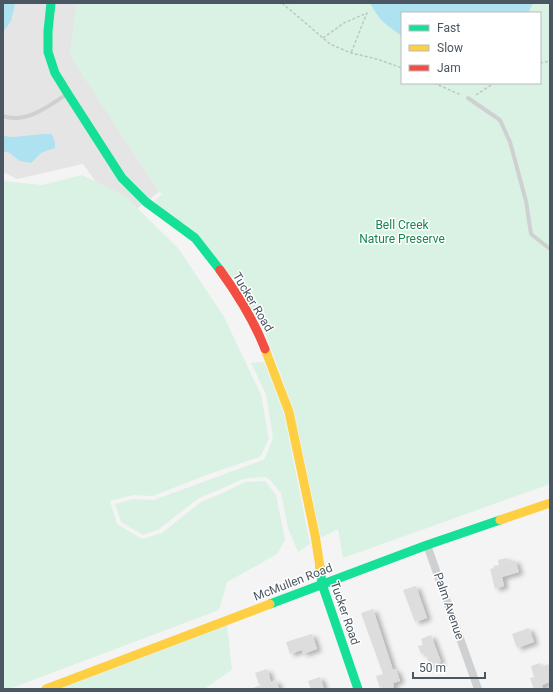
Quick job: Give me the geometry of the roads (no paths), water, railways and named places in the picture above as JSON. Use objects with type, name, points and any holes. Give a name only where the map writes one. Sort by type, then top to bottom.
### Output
[{"type":"street","name":"Tucker Road","points":[[51,3],[48,31],[48,52],[55,73],[68,94],[122,178],[146,202],[195,238],[228,281],[260,335],[289,412],[314,535],[322,584],[358,689]]},
{"type":"street","name":"McMullen Road","points":[[46,689],[427,545],[550,502]]},
{"type":"street","name":"Palm Avenue","points":[[427,545],[478,689]]},
{"type":"lane","points":[[3,116],[10,118],[21,118],[31,115],[68,94]]},
{"type":"lane","points":[[468,98],[500,120],[510,142],[526,201],[531,234],[550,249]]},
{"type":"water","points":[[3,3],[15,4],[11,21],[3,32]]},
{"type":"water","points":[[370,3],[533,3],[528,12],[401,12],[401,35],[383,22]]},
{"type":"water","points":[[52,134],[55,148],[41,153],[31,163],[20,161],[8,152],[3,152],[3,136],[13,137]]},
{"type":"park label","name":"Bell Creek Nature Preserve","points":[[402,232]]}]
